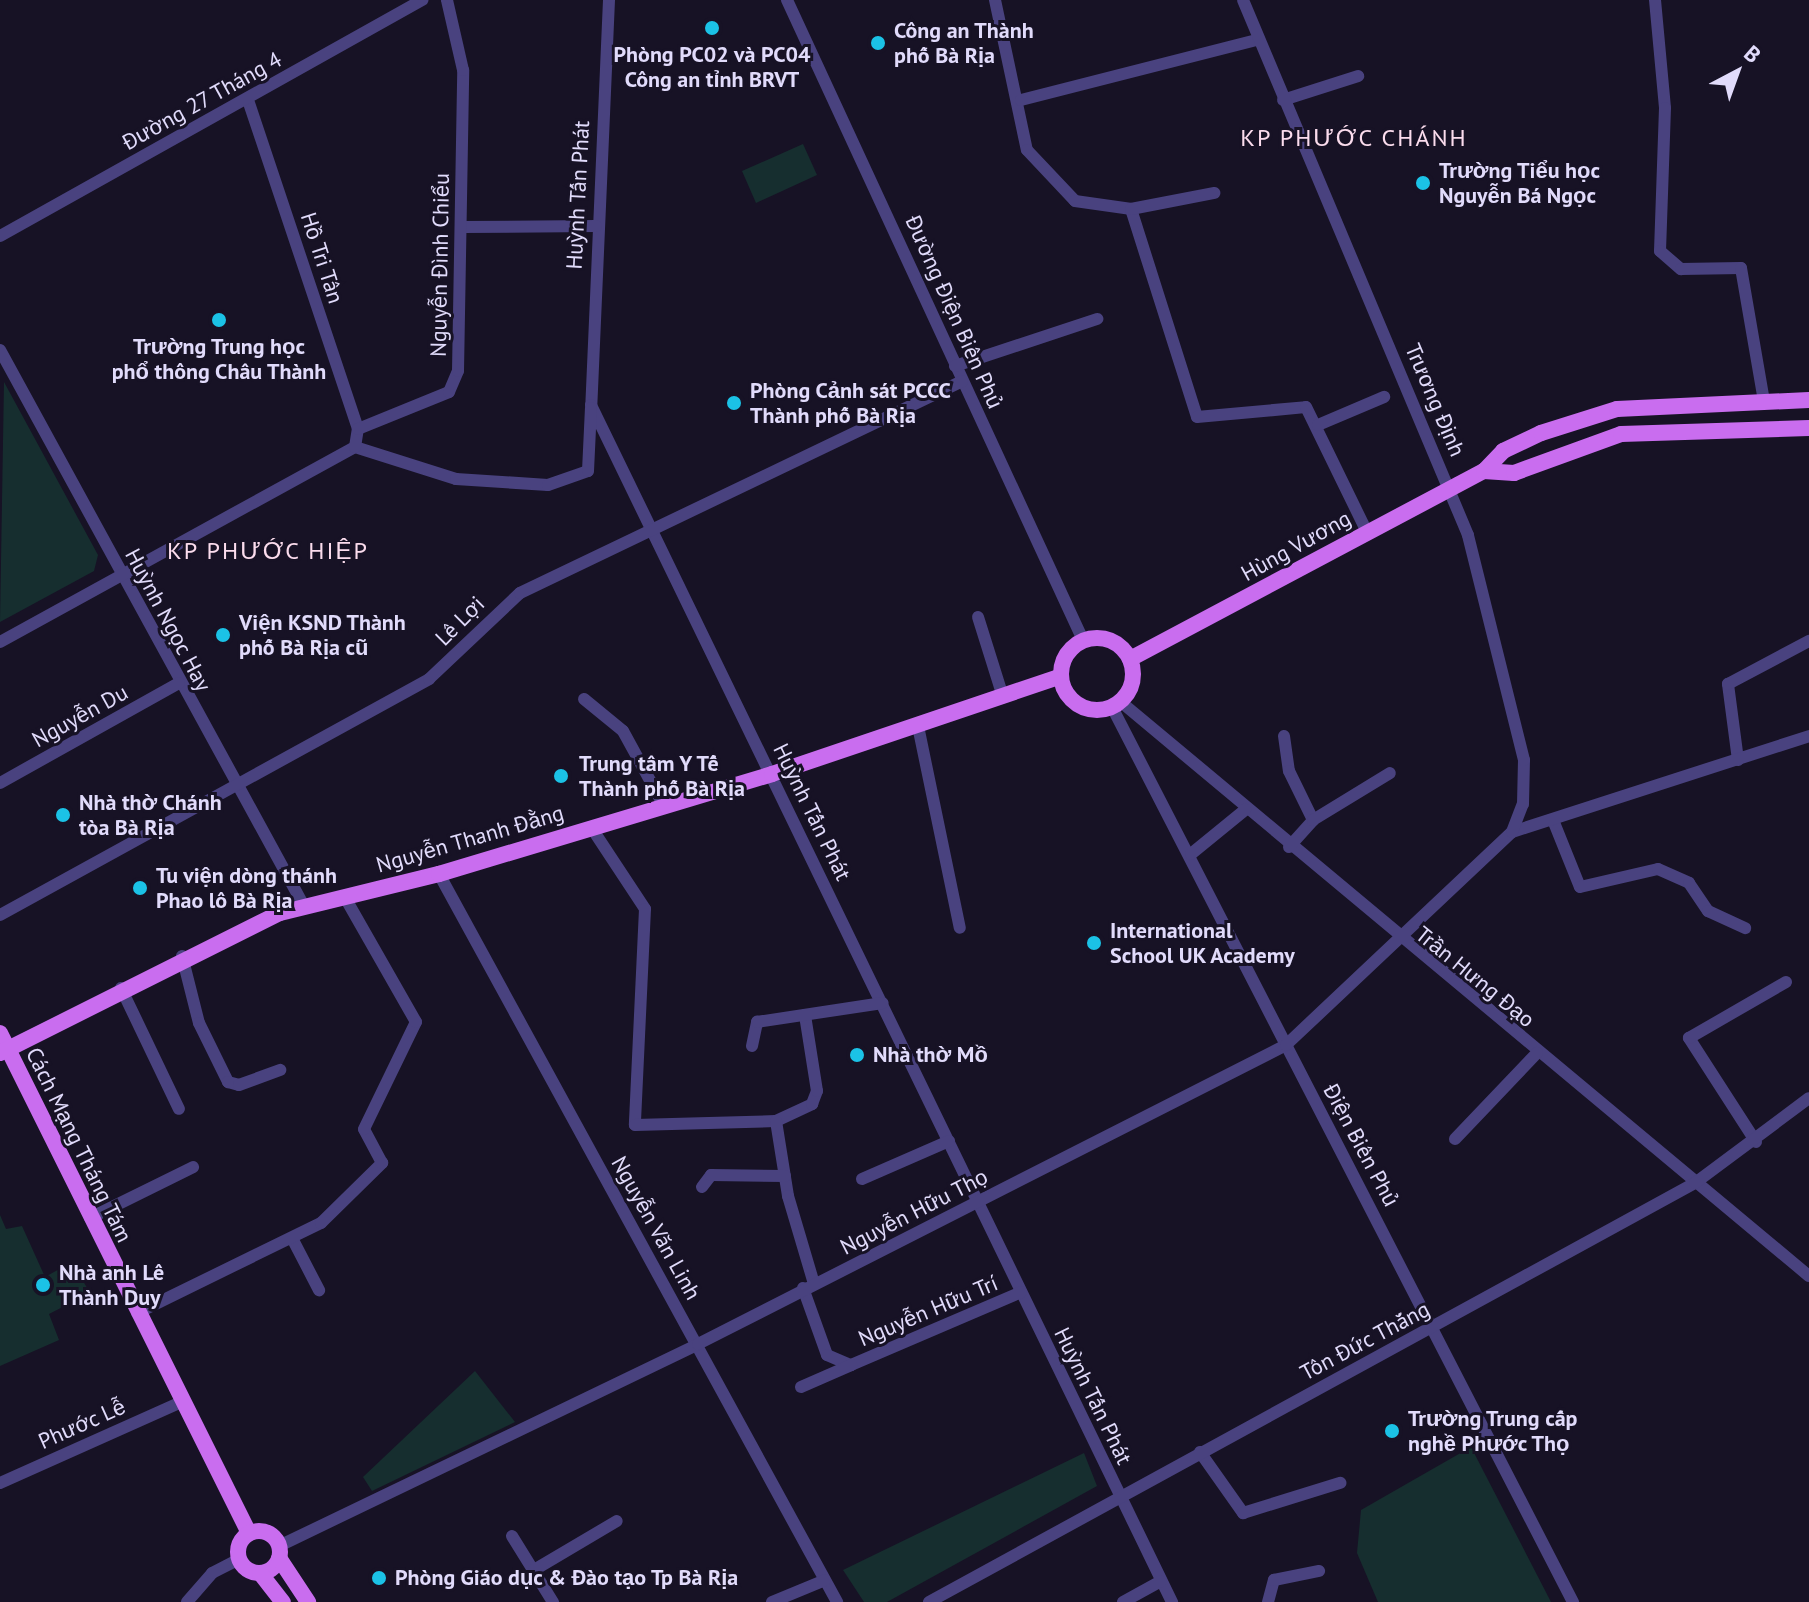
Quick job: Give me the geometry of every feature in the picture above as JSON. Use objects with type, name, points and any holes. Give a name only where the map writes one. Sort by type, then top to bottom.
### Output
[{"type":"main road","name":"Hùng Vương","points":[[1130,659],[1450,486],[1484,471],[1503,451],[1541,433],[1617,409],[1809,400]]},
{"type":"main road","name":"Hùng Vương","points":[[1484,471],[1514,473],[1621,434],[1809,428]]},
{"type":"main road","points":[[1108,639],[1130,659],[1133,679],[1117,704],[1078,705],[1061,676],[1067,653],[1083,640],[1108,639]]},
{"type":"main road","name":"Nguyễn Thanh Đằng","points":[[2,1045],[182,956],[304,906],[439,874],[772,774],[1061,676]]},
{"type":"main road","name":"Cách Mạng Tháng Tám","points":[[2,1045],[249,1533]]},
{"type":"main road","points":[[283,1602],[260,1573],[240,1559],[249,1533],[264,1531],[308,1602]]},
{"type":"main road","points":[[260,1573],[279,1552]]},
{"type":"street","name":"Đường 27 Tháng 4","points":[[0,236],[423,0]]},
{"type":"street","name":"Nguyễn Đình Chiểu","points":[[358,429],[449,392],[458,371],[463,70],[447,0]]},
{"type":"street","name":"Huỳnh Tấn Phát","points":[[609,0],[596,226],[591,405],[1172,1602]]},
{"type":"street","name":"Đường Điện Biên Phủ","points":[[787,0],[1083,640]]},
{"type":"street","points":[[995,0],[1021,100],[1027,150],[1052,185],[1088,206],[1131,209],[1214,193]]},
{"type":"street","name":"Trương Định","points":[[1243,0],[1257,40],[1450,486],[1524,760],[1523,804],[1512,832]]},
{"type":"street","points":[[1655,0],[1665,108],[1660,251],[1681,269],[1741,268],[1764,401]]},
{"type":"street","points":[[1021,100],[1257,40]]},
{"type":"street","points":[[1283,100],[1358,76]]},
{"type":"street","name":"Hồ Tri Tân","points":[[248,100],[358,429]]},
{"type":"street","points":[[1131,209],[1197,417],[1306,407],[1318,425],[1367,532]]},
{"type":"street","points":[[462,227],[596,226]]},
{"type":"street","points":[[955,366],[1097,319]]},
{"type":"street","name":"Huỳnh Ngọc Hay","points":[[0,350],[237,790],[304,906]]},
{"type":"street","name":"Lê Lợi","points":[[0,915],[237,790],[429,679],[520,593],[962,381]]},
{"type":"street","points":[[1318,425],[1384,397]]},
{"type":"street","points":[[0,642],[355,447],[456,479],[548,485],[588,471],[591,405]]},
{"type":"street","points":[[355,447],[358,429]]},
{"type":"street","points":[[978,617],[1003,697]]},
{"type":"street","points":[[1738,760],[1728,684],[1809,641]]},
{"type":"street","name":"Nguyễn Du","points":[[0,783],[179,683]]},
{"type":"street","points":[[584,699],[623,731],[664,806]]},
{"type":"street","name":"Trần Hưng Đạo","points":[[1117,704],[1402,943],[1809,1276]]},
{"type":"street","name":"Điện Biên Phủ","points":[[1117,704],[1286,1045],[1435,1327],[1573,1602]]},
{"type":"street","points":[[918,726],[960,928]]},
{"type":"street","points":[[1284,736],[1289,771],[1313,820]]},
{"type":"street","points":[[1512,832],[1809,736]]},
{"type":"street","points":[[1289,847],[1313,820],[1390,773]]},
{"type":"street","points":[[1191,854],[1245,810]]},
{"type":"street","points":[[1553,820],[1580,887],[1658,869],[1689,883],[1708,911],[1745,928]]},
{"type":"street","points":[[591,827],[645,909],[635,1125],[776,1121],[816,1098],[805,1015]]},
{"type":"street","name":"Nguyễn Hữu Thọ","points":[[279,1552],[698,1344],[1286,1045],[1402,943],[1512,832]]},
{"type":"street","name":"Nguyễn Văn Linh","points":[[439,874],[837,1602]]},
{"type":"street","points":[[137,1313],[339,1212],[382,1163],[364,1129],[416,1022],[344,896]]},
{"type":"street","points":[[182,956],[199,1023],[228,1082],[239,1085],[280,1070]]},
{"type":"street","points":[[1756,1142],[1689,1038],[1786,982]]},
{"type":"street","points":[[121,988],[179,1109]]},
{"type":"street","points":[[752,1046],[757,1022],[883,1003]]},
{"type":"street","points":[[1455,1139],[1537,1053]]},
{"type":"street","name":"Tôn Đức Thắng","points":[[929,1602],[1695,1183],[1756,1142],[1809,1098]]},
{"type":"street","name":"Nguyễn Hữu Trí","points":[[776,1121],[808,1286],[827,1355],[851,1365],[1021,1292]]},
{"type":"street","points":[[862,1179],[949,1141]]},
{"type":"street","points":[[90,1218],[193,1167]]},
{"type":"street","points":[[702,1187],[711,1175],[785,1176]]},
{"type":"street","points":[[292,1238],[319,1290]]},
{"type":"street","points":[[801,1387],[851,1365]]},
{"type":"street","name":"Phước Lễ","points":[[0,1483],[181,1402]]},
{"type":"street","points":[[1200,1452],[1243,1513],[1340,1483]]},
{"type":"street","points":[[534,1570],[617,1521]]},
{"type":"street","points":[[512,1536],[553,1602]]},
{"type":"street","points":[[187,1602],[212,1573],[240,1559]]},
{"type":"street","points":[[1268,1602],[1274,1580],[1319,1571]]},
{"type":"street","points":[[772,1602],[825,1580]]},
{"type":"street","points":[[1123,1602],[1161,1581]]},
{"type":"green space","points":[[803,144],[817,175],[756,203],[742,171]]},
{"type":"green space","points":[[4,382],[98,555],[94,571],[0,622]]},
{"type":"green space","name":"Nhà anh Lê Thành Duy","points":[[0,1215],[6,1229],[22,1226],[45,1277],[72,1262],[90,1293],[49,1314],[59,1340],[0,1366]]},
{"type":"green space","points":[[475,1371],[515,1422],[372,1491],[363,1477]]},
{"type":"green space","points":[[1471,1447],[1551,1602],[1378,1602],[1357,1553],[1361,1510]]},
{"type":"green space","points":[[1084,1453],[1097,1486],[887,1602],[864,1602],[843,1570]]},
{"type":"place","name":"Phòng PC02 và PC04 Công an tỉnh BRVT","points":[[712,28]]},
{"type":"place","name":"Công an Thành phố Bà Rịa","points":[[878,43]]},
{"type":"place","name":"Trường Tiểu học Nguyễn Bá Ngọc","points":[[1423,183]]},
{"type":"place","name":"Trường Trung học phổ thông Châu Thành","points":[[219,320]]},
{"type":"place","name":"Phòng Cảnh sát PCCC Thành phố Bà Rịa","points":[[734,403]]},
{"type":"place","name":"Viện KSND Thành phố Bà Rịa cũ","points":[[223,635]]},
{"type":"place","name":"Trung tâm Y Tế Thành phố Bà Rịa","points":[[561,776]]},
{"type":"place","name":"Nhà thờ Chánh tòa Bà Rịa","points":[[63,815]]},
{"type":"place","name":"Tu viện dòng thánh Phao lô Bà Rịa","points":[[140,888]]},
{"type":"place","name":"International School UK Academy","points":[[1094,943]]},
{"type":"place","name":"Nhà thờ Mồ","points":[[857,1055]]},
{"type":"place","name":"Nhà anh Lê Thành Duy","points":[[43,1285]]},
{"type":"place","name":"Trường Trung cấp nghề Phước Thọ","points":[[1392,1431]]},
{"type":"place","name":"Phòng Giáo dục & Đào tạo Tp Bà Rịa","points":[[379,1578]]},
{"type":"district","name":"KP PHƯỚC CHÁNH","points":[[1354,138]]},
{"type":"district","name":"KP PHƯỚC HIỆP","points":[[268,551]]}]
